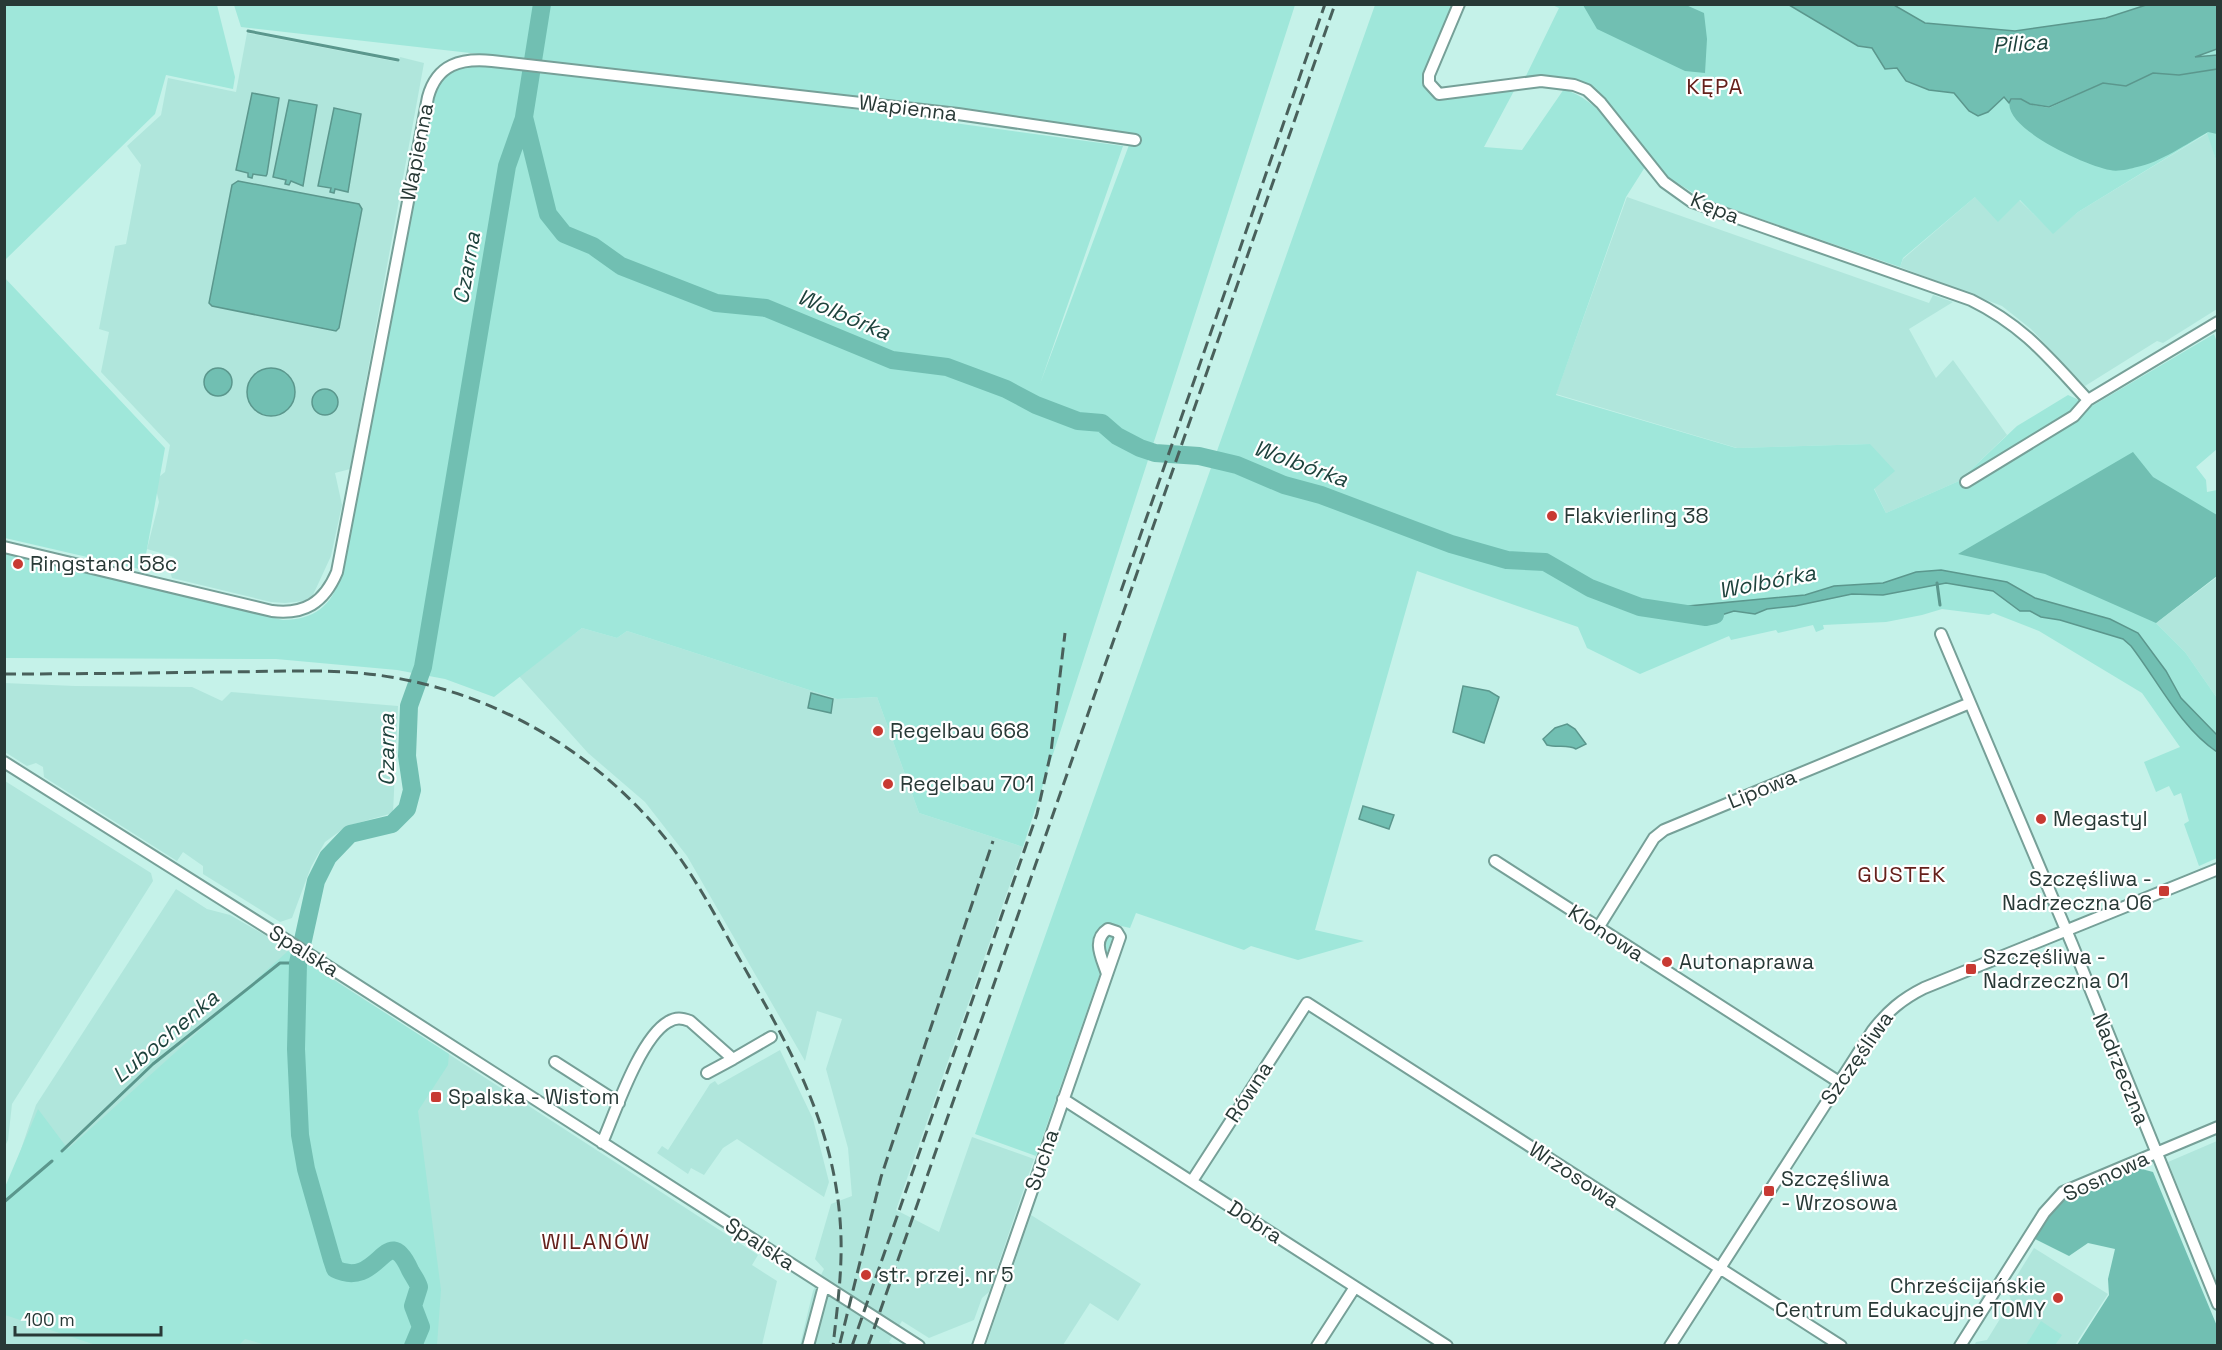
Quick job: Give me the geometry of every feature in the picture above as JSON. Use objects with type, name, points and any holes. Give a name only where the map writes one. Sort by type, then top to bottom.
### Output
[{"type":"street","name":"Kępa","points":[[1459,4],[1429,75],[1432,90],[1445,94],[1541,81],[1574,85],[1587,90],[1664,182],[1692,202],[1971,300],[2002,315],[2026,334],[2088,400]]},
{"type":"street","name":"Wapienna","points":[[4,547],[272,611],[295,613],[306,610],[322,598],[337,572],[430,87],[448,65],[469,59],[492,61],[958,114],[1134,140]]},
{"type":"street","points":[[1966,482],[2074,416],[2088,400],[2217,322]]},
{"type":"street","name":"Nadrzeczna","points":[[1941,634],[2066,930],[2217,1304]]},
{"type":"street","name":"Lipowa","points":[[1599,928],[1654,838],[1664,830],[1970,703]]},
{"type":"street","name":"Spalska","points":[[4,762],[315,958],[919,1346]]},
{"type":"street","name":"Klonowa","points":[[1495,861],[1839,1082]]},
{"type":"street","name":"Szczęśliwa","points":[[1670,1346],[1873,1030],[1903,998],[2217,869]]},
{"type":"street","name":"Sucha","points":[[978,1346],[1107,974]]},
{"type":"street","name":"Równa","points":[[1192,1181],[1307,1003]]},
{"type":"street","name":"Wrzosowa","points":[[1307,1003],[1841,1346]]},
{"type":"street","points":[[602,1143],[637,1063],[657,1032],[669,1021],[681,1018],[690,1021],[733,1059]]},
{"type":"street","points":[[707,1073],[771,1036]]},
{"type":"street","points":[[555,1062],[619,1103]]},
{"type":"street","name":"Dobra","points":[[1063,1099],[1447,1346]]},
{"type":"street","name":"Sosnowa","points":[[1960,1346],[2053,1201],[2063,1192],[2217,1127]]},
{"type":"street","points":[[808,1346],[824,1286]]},
{"type":"street","points":[[1317,1346],[1355,1287]]},
{"type":"shaded area","points":[[5,4],[217,5],[235,77],[233,89],[166,75],[155,114],[5,260]]},
{"type":"shaded area","points":[[234,5],[1295,5],[1023,847],[919,813],[877,697],[837,699],[627,631],[617,638],[582,628],[494,697],[445,679],[397,670],[276,659],[5,658],[4,552],[283,620],[312,614],[327,603],[337,587],[340,576],[428,114],[440,82],[445,76],[459,68],[470,64],[809,99],[808,103],[1123,146],[1040,384],[1132,137],[1117,132],[958,108],[241,27]]},
{"type":"shaded area","points":[[1375,5],[1453,5],[1424,74],[1425,83],[1429,92],[1439,99],[1515,89],[1484,147],[1522,150],[1564,89],[1589,102],[1600,111],[1645,167],[1626,197],[1556,395],[1736,448],[1870,444],[1895,471],[1874,489],[1886,513],[1959,481],[2017,426],[2068,395],[2092,406],[2214,334],[2218,345],[2217,449],[2196,467],[2206,480],[2207,492],[2217,490],[2217,575],[2156,623],[2185,652],[2217,698],[2217,858],[2199,866],[2184,824],[2189,821],[2181,793],[2174,796],[2169,786],[2156,792],[2144,762],[2180,747],[2142,693],[2039,631],[1993,613],[1989,615],[1942,609],[1886,622],[1823,625],[1824,629],[1816,632],[1813,625],[1731,640],[1729,636],[1640,674],[1587,648],[1578,627],[1417,571],[1315,930],[1364,941],[1298,960],[1251,946],[1244,950],[1136,913],[1130,928],[1117,925],[1036,1156],[975,1134]]},
{"type":"shaded area","points":[[1552,5],[2217,5],[2217,163],[2207,133],[2078,212],[2053,234],[2020,200],[1998,222],[1975,197],[1903,258],[1900,267],[1703,199],[1666,176],[1575,80],[1542,76],[1524,80],[1559,8]]},
{"type":"shaded area","points":[[247,33],[398,62],[400,57],[424,63],[350,469],[335,473],[342,505],[331,556],[313,595],[304,601],[285,603],[271,602],[172,578],[170,571],[174,557],[147,549],[159,502],[154,481],[165,472],[170,445],[101,372],[109,332],[99,329],[115,246],[126,244],[141,165],[127,146],[161,115],[168,78],[236,92]]},
{"type":"shaded area","points":[[2208,133],[2217,163],[2217,309],[2163,343],[2157,341],[2085,386],[2031,329],[2002,306],[1900,267],[1903,259],[1975,197],[2019,200],[2053,233],[2078,212]]},
{"type":"shaded area","points":[[1627,197],[1929,303],[1933,295],[1953,302],[1909,329],[1936,378],[1953,360],[2007,435],[1959,481],[1886,513],[1874,488],[1870,444],[1737,448],[1556,394]]},
{"type":"shaded area","points":[[4,277],[165,448],[144,564],[139,569],[5,538]]},
{"type":"shaded area","points":[[2217,577],[2217,698],[2185,652],[2156,623]]},
{"type":"shaded area","points":[[582,628],[617,638],[627,631],[837,699],[877,697],[919,813],[1023,847],[896,1210],[939,1232],[972,1137],[1034,1159],[989,1292],[982,1298],[974,1320],[929,1338],[902,1321],[889,1342],[894,1345],[800,1345],[813,1291],[824,1269],[815,1259],[831,1204],[852,1196],[848,1148],[826,1069],[842,1019],[817,1011],[805,1061],[687,856],[645,802],[588,753],[519,676]]},
{"type":"shaded area","points":[[4,683],[192,687],[222,701],[231,692],[398,706],[393,813],[347,826],[325,842],[311,867],[292,918],[280,922],[203,874],[203,866],[183,852],[177,861],[44,777],[43,767],[36,763],[27,766],[5,752]]},
{"type":"shaded area","points":[[5,781],[151,873],[153,881],[12,1104],[8,1140],[5,1146]]},
{"type":"shaded area","points":[[176,889],[207,909],[230,915],[270,938],[758,1255],[752,1265],[777,1281],[762,1345],[5,1346],[5,1190],[36,1105]]},
{"type":"shaded area","points":[[288,951],[449,1054],[448,1065],[418,1111],[441,1290],[437,1345],[270,1346],[245,1339],[238,1346],[96,1345],[5,1315],[5,1187],[38,1109],[68,1149]]},
{"type":"shaded area","points":[[780,1050],[813,1119],[829,1182],[824,1197],[737,1139],[723,1148],[704,1175],[691,1168],[688,1174],[657,1153],[662,1146],[668,1150],[710,1084],[715,1081],[718,1085]]},
{"type":"shaded area","points":[[2217,1141],[2217,1283],[2168,1162]]},
{"type":"shaded area","points":[[1031,1215],[1141,1284],[1118,1321],[1090,1303],[1063,1345],[986,1345]]},
{"type":"shaded area","name":"Chrześcijańskie Centrum Edukacyjne TOMY","points":[[2034,1248],[2108,1294],[2075,1345],[1974,1346],[1976,1342],[1987,1340],[2011,1301],[2008,1290]]},
{"type":"shaded area","points":[[2041,1321],[2062,1335],[2055,1345],[2026,1345]]},
{"type":"green space","points":[[1583,5],[1686,5],[1704,13],[1707,39],[1705,73],[1685,71],[1597,29]]},
{"type":"green space","points":[[2217,69],[2217,134],[2208,132],[2155,161],[2127,169],[2116,171],[2099,167],[2048,144],[2019,122],[2011,111],[2010,100],[2021,99],[2030,104],[2049,108],[2103,83],[2126,86],[2153,73],[2179,75]]},
{"type":"green space","points":[[2133,452],[2153,477],[2217,515],[2217,576],[2156,623],[2045,574],[1958,554]]},
{"type":"green space","points":[[2138,1168],[2153,1172],[2217,1326],[2217,1345],[2077,1345],[2109,1295],[2108,1279],[2115,1249],[2088,1243],[2069,1256],[2035,1239],[2051,1211],[2067,1195]]},
{"type":"water","name":"Pilica","points":[[1789,5],[1894,5],[1925,23],[2015,31],[2106,18],[2146,5],[2217,5],[2217,49],[2195,57],[2217,55],[2217,69],[2179,75],[2153,73],[2126,86],[2103,83],[2049,107],[2030,104],[2021,99],[2011,99],[2009,103],[2004,97],[1988,112],[1978,116],[1969,111],[1954,93],[1929,90],[1906,81],[1897,68],[1885,69],[1872,48],[1858,46]]},
{"type":"water","points":[[252,93],[279,98],[267,174],[266,176],[253,174],[252,178],[248,177],[248,173],[236,170]]},
{"type":"water","points":[[289,100],[317,105],[303,186],[291,181],[289,185],[285,184],[286,180],[273,177]]},
{"type":"water","points":[[334,108],[361,114],[348,192],[335,189],[334,193],[330,192],[331,188],[318,186]]},
{"type":"water","points":[[238,181],[359,204],[362,209],[339,328],[336,331],[212,306],[209,303],[232,185]]},
{"type":"water","points":[[218,368],[228,372],[232,382],[228,392],[218,396],[208,392],[204,382],[208,372]]},
{"type":"water","points":[[266,368],[276,368],[288,375],[295,387],[295,397],[288,409],[276,416],[266,416],[251,405],[247,397],[247,387],[258,372]]},
{"type":"water","points":[[325,389],[334,393],[338,402],[334,411],[325,415],[316,411],[312,402],[316,393]]},
{"type":"water","points":[[1941,570],[2007,582],[2035,598],[2110,619],[2138,633],[2166,671],[2181,698],[2217,735],[2217,752],[2204,742],[2181,717],[2131,646],[2123,639],[2060,620],[2041,617],[2030,611],[2020,611],[1993,591],[1946,583],[1883,595],[1852,594],[1795,606],[1767,609],[1755,614],[1734,611],[1699,622],[1694,620],[1689,606],[1805,595],[1834,586],[1883,583],[1916,572]]},
{"type":"water","points":[[1463,686],[1489,691],[1499,697],[1484,743],[1453,732]]},
{"type":"water","points":[[811,693],[833,699],[831,713],[808,708]]},
{"type":"water","points":[[1567,724],[1575,729],[1586,744],[1576,749],[1547,745],[1543,739],[1555,728]]},
{"type":"water","points":[[1363,806],[1394,815],[1389,829],[1359,819]]},
{"type":"waterway","name":"Wolbórka","points":[[542,4],[524,117],[548,214],[564,234],[593,246],[621,266],[716,303],[766,308],[892,360],[947,367],[1006,389],[1036,405],[1078,421],[1102,423],[1117,436],[1155,453],[1199,456],[1237,465],[1284,485],[1321,495],[1451,544],[1507,560],[1545,562],[1590,588],[1640,607],[1706,617],[1715,615]]},
{"type":"waterway","points":[[248,31],[398,60]]},
{"type":"waterway","name":"Czarna","points":[[413,1346],[421,1327],[413,1306],[419,1287],[402,1256],[394,1251],[388,1252],[362,1271],[350,1273],[335,1269],[332,1260],[306,1169],[300,1135],[296,1049],[298,963],[316,881],[328,857],[350,834],[392,824],[407,809],[412,790],[407,756],[409,706],[423,667],[507,166],[524,118]]},
{"type":"waterway","points":[[1937,583],[1940,605]]},
{"type":"waterway","name":"Lubochenka","points":[[62,1151],[153,1064],[280,963],[298,963]]},
{"type":"waterway","name":"Lubochenka","points":[[4,1202],[52,1161]]},
{"type":"railway","points":[[1121,591],[1325,4]]},
{"type":"railway","points":[[868,1346],[1335,4]]},
{"type":"railway","points":[[852,1346],[1037,814],[1051,752],[1065,633]]},
{"type":"railway","points":[[4,674],[308,671],[360,673],[403,679],[444,689],[523,722],[560,743],[594,768],[656,827],[693,877],[780,1032],[810,1096],[832,1164],[838,1200],[841,1265],[833,1346]]},
{"type":"railway","points":[[840,1343],[881,1177],[993,841]]},
{"type":"place","name":"Flakvierling 38","points":[[1552,516]]},
{"type":"place","name":"Ringstand 58c","points":[[18,564]]},
{"type":"place","name":"Regelbau 668","points":[[878,731]]},
{"type":"place","name":"Regelbau 701","points":[[888,784]]},
{"type":"place","name":"Megastyl","points":[[2041,819]]},
{"type":"place","name":"Szczęśliwa - Nadrzeczna 06","points":[[2164,891]]},
{"type":"place","name":"Autonaprawa","points":[[1667,962]]},
{"type":"place","name":"Szczęśliwa - Nadrzeczna 01","points":[[1971,969]]},
{"type":"place","name":"Spalska - Wistom","points":[[436,1097]]},
{"type":"place","name":"Szczęśliwa - Wrzosowa","points":[[1769,1191]]},
{"type":"place","name":"str. przej. nr 5","points":[[866,1275]]},
{"type":"place","name":"Chrześcijańskie Centrum Edukacyjne TOMY","points":[[2058,1298]]},
{"type":"district","name":"KĘPA","points":[[1715,86]]},
{"type":"district","name":"GUSTEK","points":[[1902,874]]},
{"type":"district","name":"WILANÓW","points":[[596,1241]]}]
